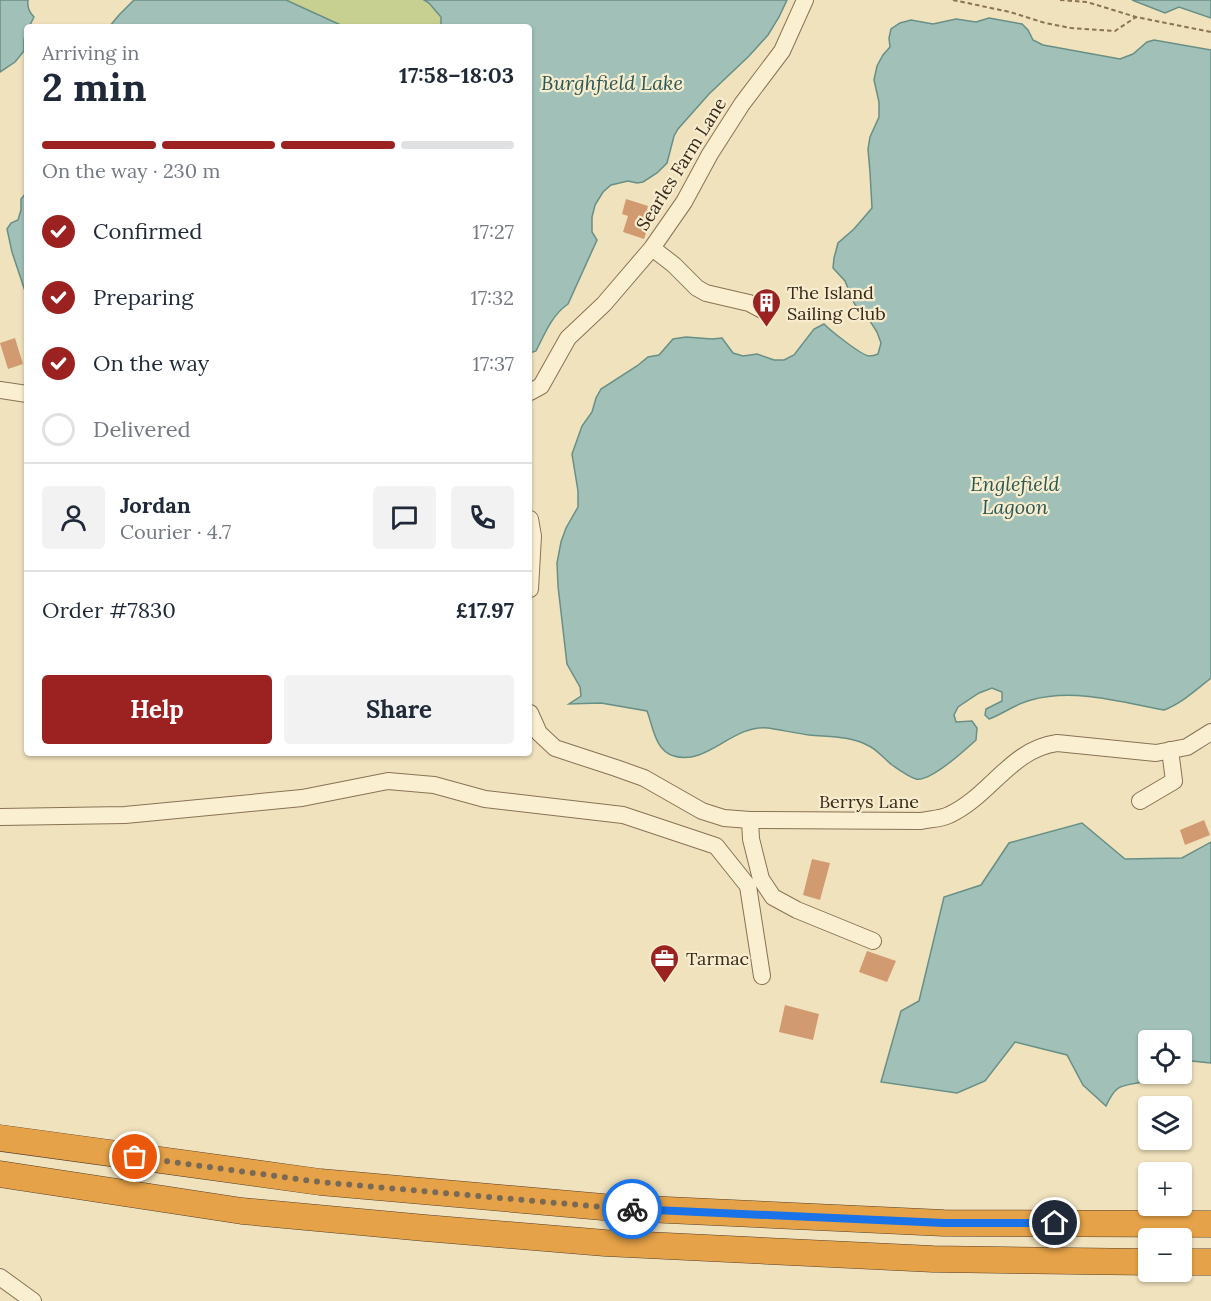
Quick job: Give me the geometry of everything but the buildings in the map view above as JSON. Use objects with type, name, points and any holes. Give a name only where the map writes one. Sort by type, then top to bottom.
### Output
[{"type":"highway","points":[[0,1138],[320,1182],[603,1207],[944,1223],[1211,1224]]},
{"type":"highway","points":[[0,1174],[242,1211],[593,1242],[933,1259],[1138,1262]]},
{"type":"highway","points":[[1192,1262],[1211,1262]]},
{"type":"street","name":"Searles Farm Lane","points":[[532,391],[541,386],[568,338],[604,304],[652,248],[684,202],[710,154],[742,104],[782,51],[805,0]]},
{"type":"street","points":[[652,248],[674,265],[697,288],[706,293],[749,303],[766,312]]},
{"type":"street","points":[[0,390],[24,394]]},
{"type":"street","points":[[532,530],[532,554]]},
{"type":"street","name":"Berrys Lane","points":[[532,718],[539,734],[555,748],[644,778],[702,811],[724,818],[750,820],[921,821],[948,816],[973,800],[1011,764],[1044,745],[1057,743],[1156,753],[1187,747],[1211,732]]},
{"type":"street","points":[[1140,801],[1174,781],[1170,750]]},
{"type":"street","points":[[0,818],[137,813],[302,798],[388,781],[434,785],[485,799],[623,814],[716,846],[748,886],[762,976]]},
{"type":"street","points":[[750,820],[751,838],[761,879],[773,897],[797,910],[873,941]]},
{"type":"street","points":[[0,1277],[33,1301]]},
{"type":"path","points":[[953,0],[1071,28],[1115,31],[1136,17]]},
{"type":"path","points":[[1060,0],[1087,2],[1136,17],[1211,32]]},
{"type":"green space","points":[[286,0],[424,0],[441,17],[441,24],[338,24]]},
{"type":"water","points":[[0,0],[28,0],[29,9],[34,17],[30,24],[24,24],[24,51],[15,62],[0,72]]},
{"type":"water","points":[[134,0],[286,0],[338,24],[112,24]]},
{"type":"water","name":"Burghfield Lake","points":[[424,0],[787,0],[768,35],[709,94],[678,129],[667,163],[643,182],[628,181],[611,185],[603,192],[595,205],[592,217],[592,232],[597,240],[568,304],[553,319],[536,351],[532,352],[532,24],[441,24],[441,17]]},
{"type":"water","points":[[1132,0],[1211,0],[1211,18],[1179,7],[1165,13]]},
{"type":"water","name":"Englefield Lagoon","points":[[989,18],[1022,24],[1033,40],[1043,45],[1120,59],[1133,54],[1147,42],[1154,40],[1211,50],[1211,678],[1183,700],[1164,710],[1098,697],[1064,695],[1025,702],[989,719],[985,715],[986,709],[1002,701],[1002,692],[992,688],[979,693],[958,707],[954,715],[956,722],[972,721],[977,728],[976,740],[939,771],[922,779],[907,775],[874,749],[860,742],[846,738],[768,728],[755,728],[743,732],[698,755],[686,758],[674,756],[659,744],[647,711],[601,703],[569,704],[581,696],[580,687],[567,664],[557,563],[566,528],[578,507],[572,454],[582,426],[592,412],[601,389],[648,357],[659,355],[673,339],[686,337],[722,338],[733,353],[743,356],[757,354],[774,360],[784,360],[794,355],[814,329],[824,324],[865,355],[878,354],[881,343],[877,332],[870,321],[862,316],[845,281],[833,268],[838,243],[872,208],[868,149],[870,137],[879,117],[879,102],[874,80],[877,66],[890,47],[891,29],[900,23],[911,20],[933,24],[956,19],[976,22]]},
{"type":"water","points":[[24,196],[24,288],[7,229],[11,223],[18,220],[21,199]]},
{"type":"water","points":[[1082,823],[1125,859],[1182,858],[1211,842],[1211,1063],[1192,1061],[1192,1030],[1138,1030],[1138,1083],[1120,1087],[1106,1106],[1083,1085],[1067,1055],[1015,1042],[985,1081],[957,1093],[881,1082],[901,1011],[919,1001],[944,897],[981,885],[1009,843]]},
{"type":"way so far","points":[[135,1157],[320,1182],[632,1209]]},
{"type":"place","name":"The Island Sailing Club","points":[[766,328]]},
{"type":"place","name":"Tarmac","points":[[665,984]]},
{"type":"route","points":[[632,1209],[944,1223],[1055,1223]]}]
